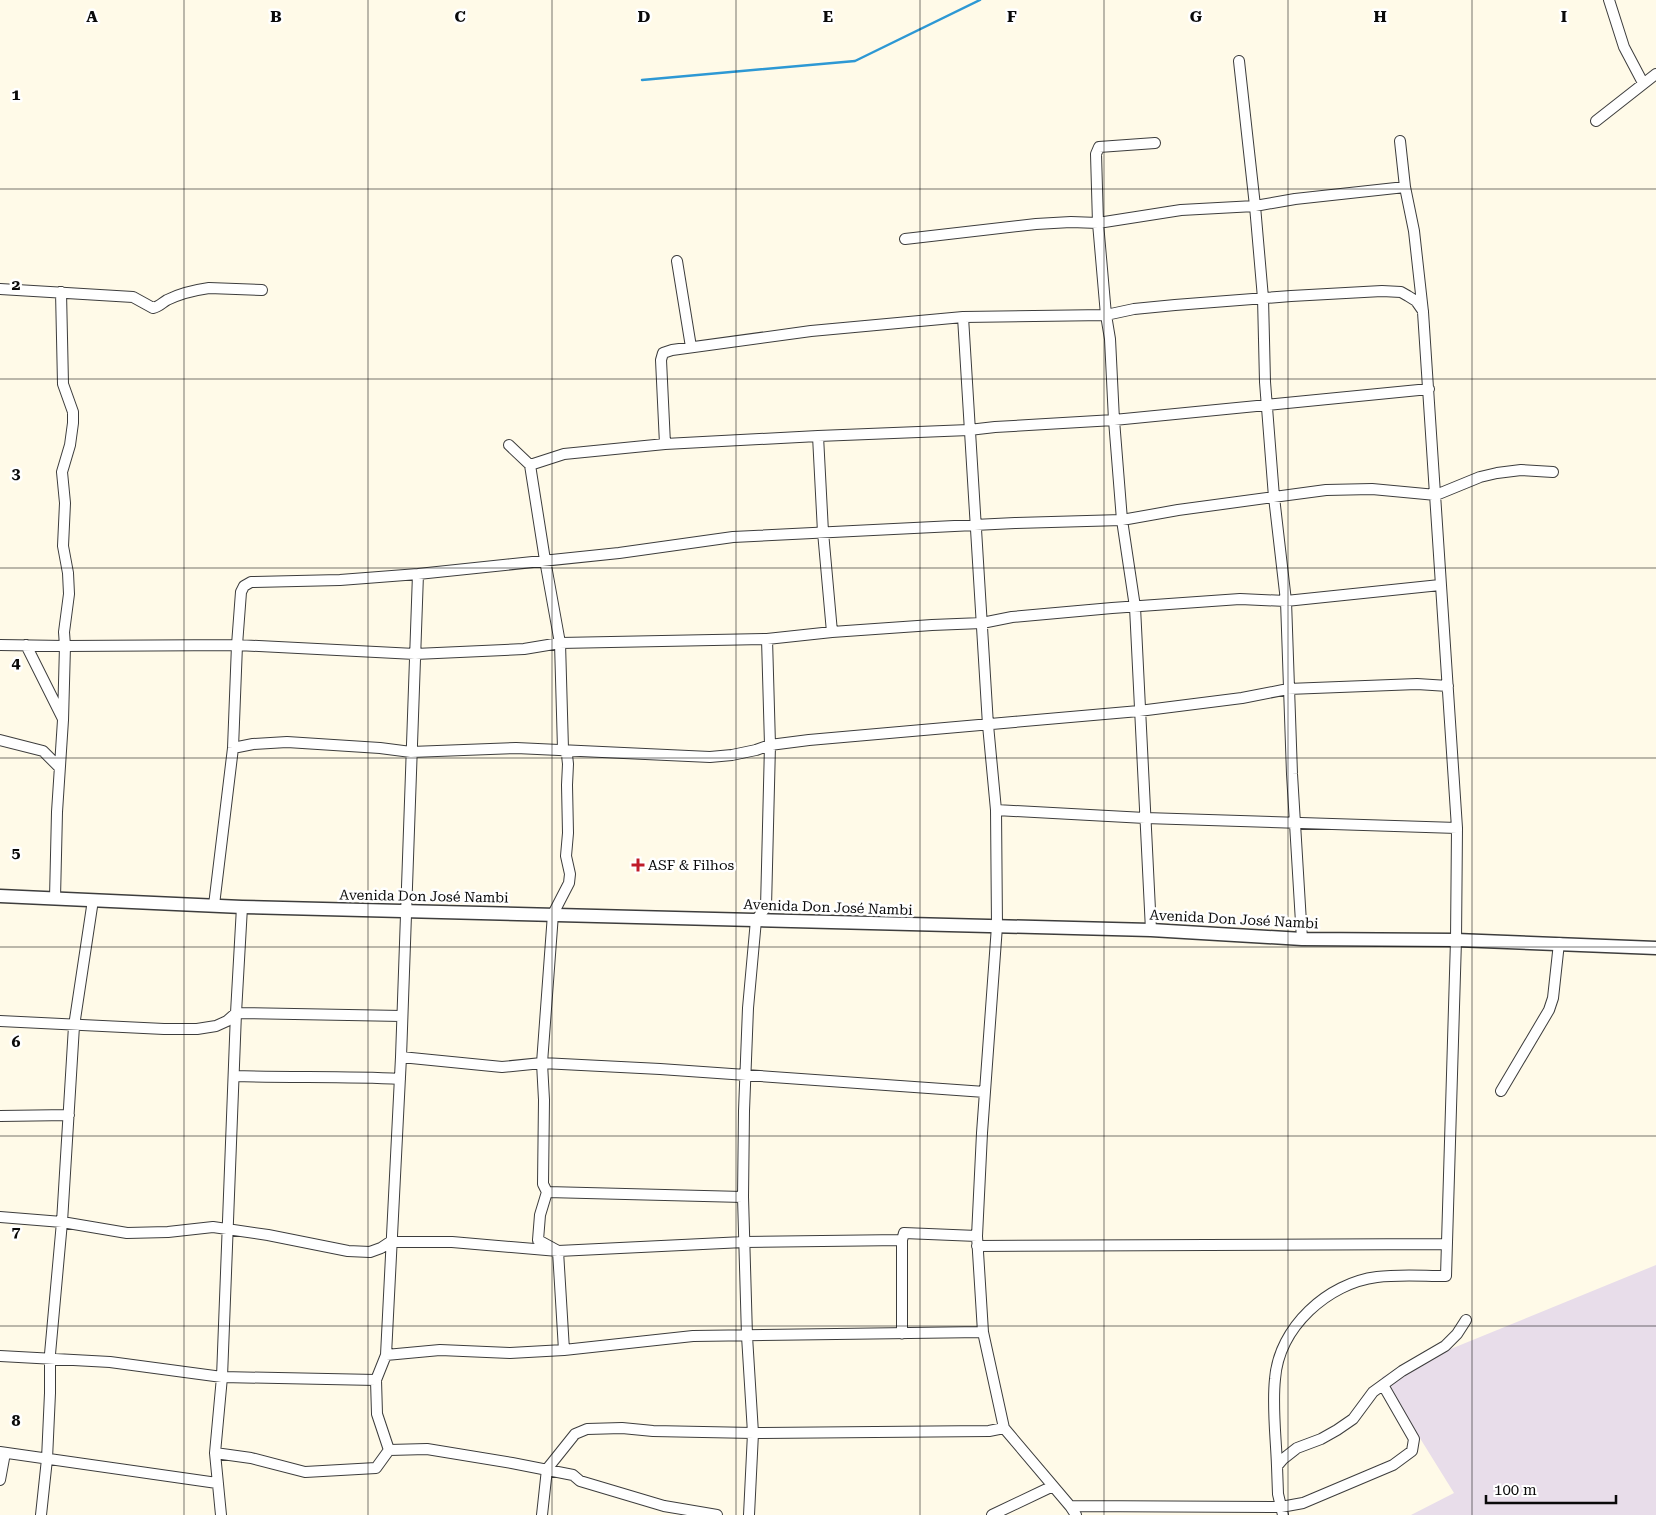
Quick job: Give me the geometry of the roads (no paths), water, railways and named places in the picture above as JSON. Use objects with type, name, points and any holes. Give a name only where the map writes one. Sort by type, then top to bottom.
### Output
[{"type":"street","points":[[1609,0],[1624,47],[1643,83]]},
{"type":"street","points":[[1239,61],[1255,206],[1263,298],[1262,318],[1274,497],[1286,601],[1288,689],[1302,939]]},
{"type":"street","points":[[1596,121],[1656,74]]},
{"type":"street","points":[[1282,1511],[1278,1494],[1275,1378],[1279,1357],[1285,1342],[1301,1319],[1332,1291],[1350,1282],[1378,1276],[1446,1276],[1456,940],[1457,828],[1423,312],[1414,231],[1405,187],[1400,141]]},
{"type":"street","points":[[1151,930],[1135,607],[1122,520],[1110,339],[1106,315],[1098,223],[1096,154],[1099,147],[1155,143]]},
{"type":"street","points":[[905,239],[1036,224],[1098,223],[1181,210],[1255,206],[1295,198],[1405,187]]},
{"type":"street","points":[[677,261],[691,347]]},
{"type":"street","points":[[0,289],[134,297],[154,308],[157,308],[168,299],[200,289],[262,290]]},
{"type":"street","points":[[665,444],[661,360],[663,353],[691,347],[811,331],[963,317],[1106,315],[1142,308],[1263,298],[1394,291],[1416,301],[1423,312]]},
{"type":"street","points":[[55,898],[57,812],[63,720],[64,632],[69,594],[68,573],[63,546],[65,502],[62,472],[70,445],[72,412],[63,384],[61,292]]},
{"type":"street","points":[[963,317],[988,725],[996,810],[997,926],[977,1241],[983,1332],[1004,1428],[1073,1510],[1282,1511],[1393,1465],[1412,1451],[1414,1439],[1383,1385]]},
{"type":"street","points":[[530,465],[564,454],[665,444],[969,430],[1114,420],[1429,389]]},
{"type":"street","points":[[818,436],[823,532],[832,632]]},
{"type":"street","points":[[509,445],[530,465],[560,643],[563,749],[567,755],[568,764],[566,856],[570,874],[569,884],[552,914],[542,1063],[544,1100],[543,1184],[548,1192]]},
{"type":"street","points":[[214,905],[233,748],[241,592],[244,586],[251,582],[340,580],[418,574],[619,553],[733,538],[823,532],[1122,520],[1178,510],[1326,490],[1372,488],[1436,495],[1480,477],[1497,473],[1521,470],[1553,472]]},
{"type":"street","points":[[389,1450],[377,1414],[376,1380],[386,1355],[390,1242],[401,1057],[418,574]]},
{"type":"street","points":[[0,645],[237,645],[415,654],[524,649],[560,643],[767,639],[832,632],[982,623],[1012,617],[1240,599],[1286,601],[1440,585]]},
{"type":"street","points":[[749,1515],[753,1433],[744,1242],[745,1075],[748,1008],[756,920],[766,907],[770,745],[767,639]]},
{"type":"street","points":[[26,645],[63,720]]},
{"type":"street","points":[[233,748],[253,744],[287,742],[411,752],[508,748],[710,757],[740,754],[770,745],[1139,712],[1242,698],[1288,689],[1417,684],[1448,686]]},
{"type":"street","points":[[0,740],[43,751],[60,767]]},
{"type":"street","points":[[43,751],[61,742]]},
{"type":"street","points":[[996,810],[1145,818],[1457,828]]},
{"type":"street","name":"Avenida Don José Nambi","points":[[0,896],[242,907],[1151,930],[1302,939],[1456,940],[1656,948]]},
{"type":"street","points":[[41,1515],[47,1459],[50,1358],[62,1222],[74,1026],[93,900]]},
{"type":"street","points":[[221,1515],[215,1453],[222,1377],[242,907]]},
{"type":"street","points":[[1501,1091],[1549,1010],[1553,998],[1559,943]]},
{"type":"street","points":[[0,1021],[74,1026],[197,1029],[216,1026],[227,1021],[236,1013],[402,1016]]},
{"type":"street","points":[[401,1057],[502,1067],[542,1063],[985,1092]]},
{"type":"street","points":[[234,1076],[400,1078]]},
{"type":"street","points":[[0,1116],[69,1115]]},
{"type":"street","points":[[548,1192],[743,1197]]},
{"type":"street","points":[[548,1192],[540,1215],[538,1240],[558,1250]]},
{"type":"street","points":[[213,1227],[229,1212]]},
{"type":"street","points":[[0,1217],[62,1222],[127,1233],[168,1232],[213,1227],[370,1252],[390,1242],[452,1242],[558,1250],[744,1242],[902,1240]]},
{"type":"street","points":[[902,1334],[902,1240],[904,1233],[977,1241],[1446,1244]]},
{"type":"street","points":[[558,1250],[564,1350]]},
{"type":"street","points":[[1277,1466],[1297,1448],[1321,1439],[1353,1419],[1372,1392],[1402,1371],[1445,1346],[1457,1334],[1466,1320]]},
{"type":"street","points":[[386,1355],[440,1350],[510,1353],[564,1350],[693,1336],[983,1332]]},
{"type":"street","points":[[0,1356],[110,1362],[222,1377],[376,1380]]},
{"type":"street","points":[[542,1515],[547,1469],[575,1434],[587,1429],[608,1427],[653,1431],[753,1433],[988,1431],[1004,1428]]},
{"type":"street","points":[[389,1450],[428,1449],[547,1469],[664,1506],[717,1515]]},
{"type":"street","points":[[215,1453],[252,1458],[305,1472],[376,1468],[389,1450]]},
{"type":"street","points":[[0,1480],[2,1452],[217,1483]]},
{"type":"street","points":[[992,1515],[1053,1486]]},
{"type":"waterway","points":[[642,80],[855,61],[980,0]]},
{"type":"place","name":"ASF & Filhos","points":[[638,865]]}]
